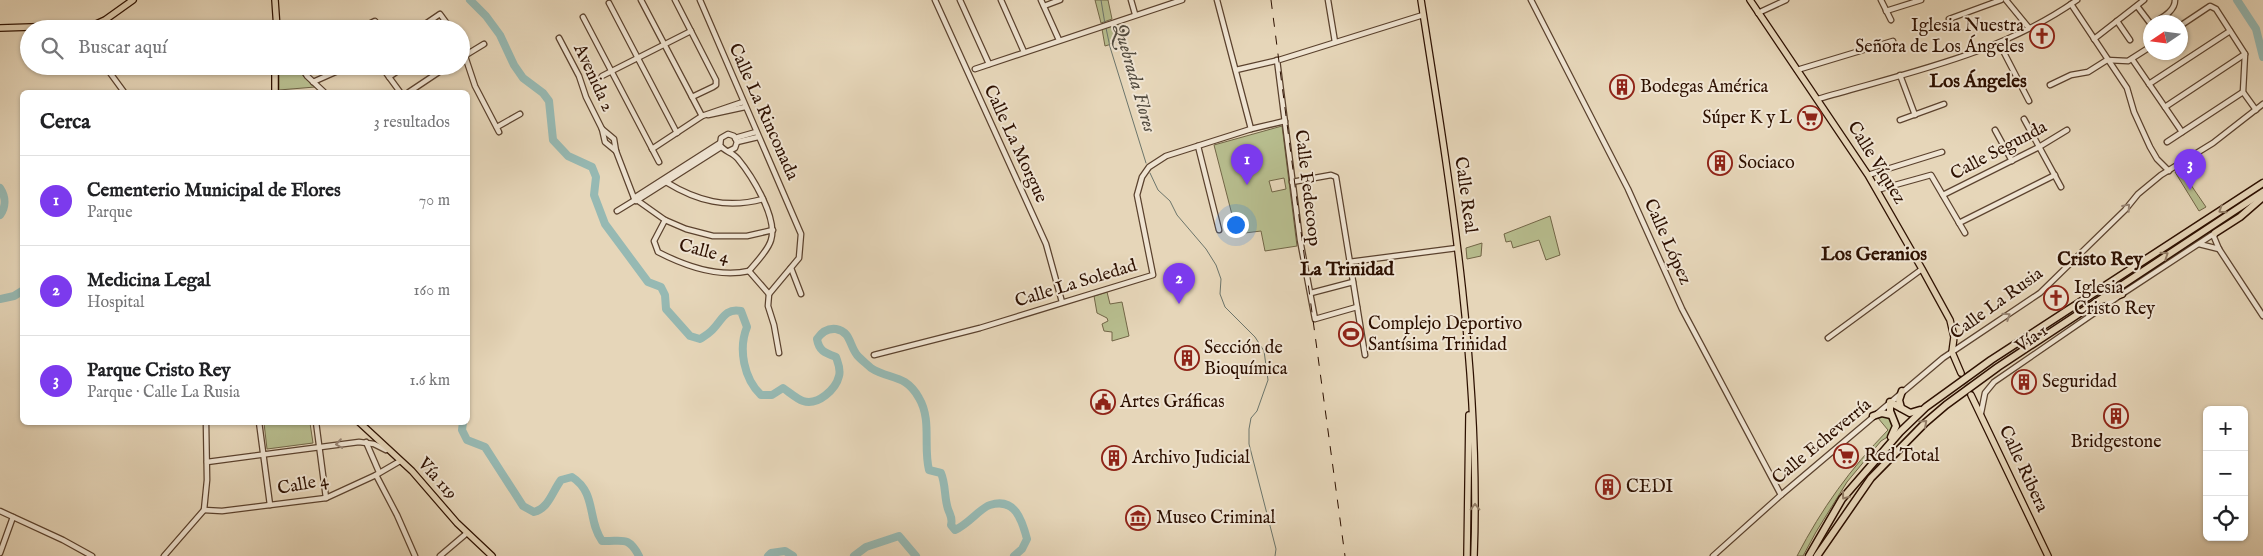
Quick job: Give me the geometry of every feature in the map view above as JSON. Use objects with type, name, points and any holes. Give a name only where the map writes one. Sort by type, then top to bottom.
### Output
[{"type":"highway","points":[[1864,471],[1926,407],[1991,360],[2263,183]]},
{"type":"highway","points":[[1817,556],[1871,478],[1924,422],[1961,393],[2263,192]]},
{"type":"highway","points":[[2215,233],[2240,217],[2263,197]]},
{"type":"highway","points":[[2096,302],[2122,294]]},
{"type":"highway","points":[[1902,392],[1899,400],[1902,408]]},
{"type":"highway","points":[[1890,402],[1914,412],[1926,407]]},
{"type":"highway","points":[[1809,556],[1828,520],[1894,433],[1896,423],[1891,415],[1890,402]]},
{"type":"highway","points":[[1873,416],[1882,413],[1891,415]]},
{"type":"main road","points":[[103,20],[133,0]]},
{"type":"main road","points":[[275,0],[276,20]]},
{"type":"main road","name":"Calle Real","points":[[1421,0],[1466,317],[1475,466],[1474,556]]},
{"type":"main road","name":"Calle Víquez","points":[[1750,0],[1818,99],[1877,190],[1950,320],[1954,337],[1952,352]]},
{"type":"main road","points":[[0,28],[20,28]]},
{"type":"main road","points":[[275,75],[275,90]]},
{"type":"main road","points":[[1952,352],[1961,372]]},
{"type":"main road","name":"Calle Real","points":[[1467,556],[1470,395]]},
{"type":"main road","name":"Calle Ribera","points":[[1971,395],[2048,556]]},
{"type":"main road","name":"Vía 119","points":[[362,425],[428,488],[466,533],[492,556]]},
{"type":"main road","points":[[1467,481],[1475,466],[1468,447]]},
{"type":"street","points":[[641,0],[692,98],[705,115]]},
{"type":"street","points":[[675,0],[716,82],[713,88],[692,98]]},
{"type":"street","name":"Calle La Rinconada","points":[[700,0],[801,234],[799,258],[791,268]]},
{"type":"street","name":"Calle La Morgue","points":[[935,0],[1046,244],[1062,302]]},
{"type":"street","points":[[960,0],[989,64]]},
{"type":"street","points":[[1001,0],[1024,52]]},
{"type":"street","points":[[1041,0],[1059,40]]},
{"type":"street","points":[[1044,6],[1060,0]]},
{"type":"street","points":[[1131,0],[1135,14]]},
{"type":"street","points":[[975,69],[1135,14],[1182,0]]},
{"type":"street","points":[[1217,0],[1251,129]]},
{"type":"street","points":[[1328,0],[1335,42]]},
{"type":"street","name":"Calle López","points":[[1531,0],[1628,189],[1682,310],[1781,494]]},
{"type":"street","points":[[1758,13],[1786,0]]},
{"type":"street","points":[[1881,0],[1891,20]]},
{"type":"street","points":[[1886,11],[1920,0]]},
{"type":"street","points":[[1949,19],[2001,0]]},
{"type":"street","points":[[2006,0],[2029,28]]},
{"type":"street","points":[[1818,99],[1999,43],[2077,0]]},
{"type":"street","points":[[2094,39],[2144,0]]},
{"type":"street","points":[[2165,15],[2175,6],[2175,0]]},
{"type":"street","points":[[609,3],[677,133]]},
{"type":"street","points":[[2071,4],[2127,88],[2134,112],[2150,147],[2169,171]]},
{"type":"street","points":[[2137,6],[2144,15]]},
{"type":"street","points":[[2188,21],[2213,6],[2245,54],[2244,92],[2256,110]]},
{"type":"street","points":[[431,20],[440,14],[444,20]]},
{"type":"street","points":[[1236,70],[1277,60],[1423,15]]},
{"type":"street","points":[[583,17],[659,162]]},
{"type":"street","points":[[2117,21],[2130,40]]},
{"type":"street","points":[[2148,84],[2230,31]]},
{"type":"street","points":[[602,76],[691,32]]},
{"type":"street","name":"Avenida 2","points":[[559,38],[579,76],[586,97],[602,129],[605,142],[616,151]]},
{"type":"street","points":[[1797,70],[1893,41]]},
{"type":"street","points":[[1999,43],[2029,101]]},
{"type":"street","points":[[470,52],[484,44]]},
{"type":"street","points":[[2050,85],[2071,74],[2088,72],[2107,60],[2126,62],[2143,52]]},
{"type":"street","points":[[2165,107],[2245,54]]},
{"type":"street","points":[[2132,59],[2182,132]]},
{"type":"street","name":"Calle Fedecoop","points":[[1277,60],[1292,182],[1304,263],[1315,319],[1357,307]]},
{"type":"street","points":[[470,74],[498,130],[520,114]]},
{"type":"street","points":[[112,75],[123,90]]},
{"type":"street","points":[[308,75],[322,90]]},
{"type":"street","points":[[313,82],[329,75]]},
{"type":"street","points":[[392,75],[389,77],[399,90]]},
{"type":"street","points":[[412,90],[434,75]]},
{"type":"street","points":[[1900,75],[1915,115]]},
{"type":"street","points":[[2167,142],[2244,92]]},
{"type":"street","points":[[652,149],[705,115],[744,104]]},
{"type":"street","points":[[1900,120],[1944,104]]},
{"type":"street","name":"Calle La Rusia","points":[[1952,352],[2040,294],[2119,216],[2138,194],[2169,171],[2213,143],[2263,104]]},
{"type":"street","points":[[2024,119],[2061,186]]},
{"type":"street","name":"Calle La Soledad","points":[[874,355],[933,341],[1153,275],[1138,195],[1138,186],[1145,171],[1154,162],[1198,146],[1251,129],[1285,121]]},
{"type":"street","name":"Avenida 2","points":[[602,129],[612,136],[635,200]]},
{"type":"street","points":[[1996,130],[2012,160]]},
{"type":"street","name":"Calle Segunda","points":[[1944,195],[2039,147],[2067,130]]},
{"type":"street","points":[[642,195],[677,176],[720,145],[721,138],[726,134],[731,134],[736,142],[738,158]]},
{"type":"street","points":[[729,151],[736,142],[757,134]]},
{"type":"street","points":[[720,145],[738,158],[763,198],[773,230],[771,240],[767,249],[748,271],[769,294]]},
{"type":"street","points":[[617,210],[720,145]]},
{"type":"street","points":[[1198,146],[1219,230]]},
{"type":"street","points":[[1868,175],[1942,152]]},
{"type":"street","points":[[1292,182],[1331,175],[1336,178],[1365,355]]},
{"type":"street","points":[[677,176],[676,184],[678,189]]},
{"type":"street","points":[[1877,190],[1931,176],[1965,233]]},
{"type":"street","points":[[1959,223],[2055,176]]},
{"type":"street","points":[[666,182],[678,189],[714,203],[740,204],[763,198]]},
{"type":"street","points":[[629,184],[632,189],[642,195],[645,207]]},
{"type":"street","points":[[635,200],[665,220],[686,229],[713,236],[747,236],[773,230]]},
{"type":"street","name":"Calle 4","points":[[665,220],[654,241],[658,252],[703,269],[726,274],[748,271]]},
{"type":"street","points":[[2215,233],[2214,237],[2219,249],[2263,316]]},
{"type":"street","name":"Vía 1","points":[[1980,415],[1986,393],[1994,382],[2215,233]]},
{"type":"street","points":[[2199,244],[2219,249]]},
{"type":"street","points":[[1350,262],[1457,248]]},
{"type":"street","points":[[779,353],[774,325],[768,306],[769,294],[791,268],[801,294]]},
{"type":"street","points":[[1828,338],[1922,270]]},
{"type":"street","points":[[1311,293],[1353,282]]},
{"type":"street","name":"Calle Echeverría","points":[[1713,556],[1781,494],[1952,352]]},
{"type":"street","points":[[164,556],[204,510],[207,462],[206,425]]},
{"type":"street","points":[[259,425],[270,505]]},
{"type":"street","points":[[316,425],[326,498]]},
{"type":"street","points":[[207,462],[366,442],[386,450]]},
{"type":"street","points":[[366,442],[378,474],[415,556]]},
{"type":"street","name":"Calle 4","points":[[204,510],[222,511],[326,498],[378,474],[400,461]]},
{"type":"street","points":[[0,511],[92,556]]},
{"type":"street","points":[[0,553],[13,517]]},
{"type":"street","points":[[440,556],[466,533]]},
{"type":"green space","points":[[1095,0],[1108,0],[1112,19],[1101,23]]},
{"type":"green space","points":[[1123,21],[1115,43],[1105,46],[1102,29]]},
{"type":"green space","points":[[279,75],[303,75],[315,87],[279,90]]},
{"type":"green space","points":[[1282,126],[1297,246],[1265,251],[1261,231],[1237,234],[1214,145]],"holes":[[[1284,178],[1286,189],[1272,192],[1269,181]]]},
{"type":"green space","points":[[2180,169],[2206,207],[2199,211],[2175,172]]},
{"type":"green space","points":[[1550,216],[1560,255],[1546,260],[1539,240],[1513,248],[1511,241],[1506,242],[1504,234]]},
{"type":"green space","points":[[1482,243],[1481,256],[1467,259],[1466,248]]},
{"type":"green space","points":[[1107,292],[1110,304],[1122,302],[1129,336],[1112,341],[1112,332],[1104,331],[1102,324],[1108,321],[1107,318],[1097,313],[1094,296]]},
{"type":"green space","points":[[1883,416],[1890,418],[1893,425],[1889,436],[1881,441],[1847,482],[1803,556],[1797,556],[1816,522],[1838,490],[1861,459],[1888,430],[1878,418]]},
{"type":"green space","points":[[264,425],[310,425],[313,443],[267,449]]},
{"type":"waterway","points":[[470,0],[486,16],[500,35],[514,65],[523,78],[543,93],[549,101],[553,140],[568,156],[592,167],[596,177],[594,195],[605,224],[648,282],[661,287],[665,295],[666,309],[690,336],[700,339],[710,332],[731,311],[741,311],[747,327],[743,345],[744,363],[750,381],[755,388],[761,395],[772,395],[783,388],[801,400],[809,402],[826,395],[834,386],[840,373],[836,357],[823,351],[817,339],[822,333],[830,329],[836,329],[844,333],[857,355],[871,368],[908,384],[919,398],[925,415],[929,470],[941,473],[951,525],[955,530],[982,509],[999,503],[1006,504],[1020,518],[1027,539],[1022,549],[1014,556]]},
{"type":"waterway","name":"Quebrada Flores","points":[[1101,0],[1105,24]]},
{"type":"waterway","points":[[2237,0],[2256,29],[2263,57]]},
{"type":"waterway","name":"Quebrada Flores","points":[[1106,28],[1110,47],[1146,163]]},
{"type":"waterway","name":"Quebrada Flores","points":[[1150,173],[1158,190],[1170,201],[1177,215],[1206,249],[1216,265],[1221,279],[1220,294],[1225,307],[1255,337],[1264,351],[1268,380],[1257,411],[1251,418],[1249,444],[1276,549],[1275,556]]},
{"type":"waterway","points":[[0,188],[4,202],[0,215]]},
{"type":"waterway","points":[[0,299],[14,296],[20,292]]},
{"type":"waterway","points":[[463,425],[462,430],[467,440],[485,447],[523,506],[534,512],[539,510],[547,503],[561,480],[572,477],[580,483],[589,499],[594,524],[602,541],[628,542],[639,556]]},
{"type":"waterway","points":[[854,556],[866,547],[899,536],[916,556]]},
{"type":"waterway","points":[[768,556],[771,553],[785,551],[793,556]]},
{"type":"tunnel","points":[[1961,373],[1971,395]]},
{"type":"railway","points":[[1271,0],[1345,556]]},
{"type":"place","name":"Iglesia Nuestra Señora de Los Ángeles","points":[[2042,36]]},
{"type":"place","name":"Bodegas América","points":[[1622,87]]},
{"type":"place","name":"Súper K y L","points":[[1810,118]]},
{"type":"place","name":"Sociaco","points":[[1720,163]]},
{"type":"place","name":"Cementerio Municipal de Flores","points":[[1247,185]]},
{"type":"place","name":"Parque Cristo Rey","points":[[2190,190]]},
{"type":"place","name":"Iglesia Cristo Rey","points":[[2056,298]]},
{"type":"place","name":"Medicina Legal","points":[[1179,304]]},
{"type":"place","name":"Complejo Deportivo Santísima Trinidad","points":[[1351,334]]},
{"type":"place","name":"Sección de Bioquímica","points":[[1187,358]]},
{"type":"place","name":"Seguridad","points":[[2024,382]]},
{"type":"place","name":"Artes Gráficas","points":[[1103,402]]},
{"type":"place","name":"Bridgestone","points":[[2116,416]]},
{"type":"place","name":"Red Total","points":[[1846,456]]},
{"type":"place","name":"Archivo Judicial","points":[[1114,458]]},
{"type":"place","name":"CEDI","points":[[1608,487]]},
{"type":"place","name":"Museo Criminal","points":[[1138,518]]},
{"type":"district","name":"Los Ángeles","points":[[1978,82]]},
{"type":"district","name":"Los Geranios","points":[[1874,255]]},
{"type":"district","name":"Cristo Rey","points":[[2100,260]]},
{"type":"district","name":"La Trinidad","points":[[1347,270]]}]
